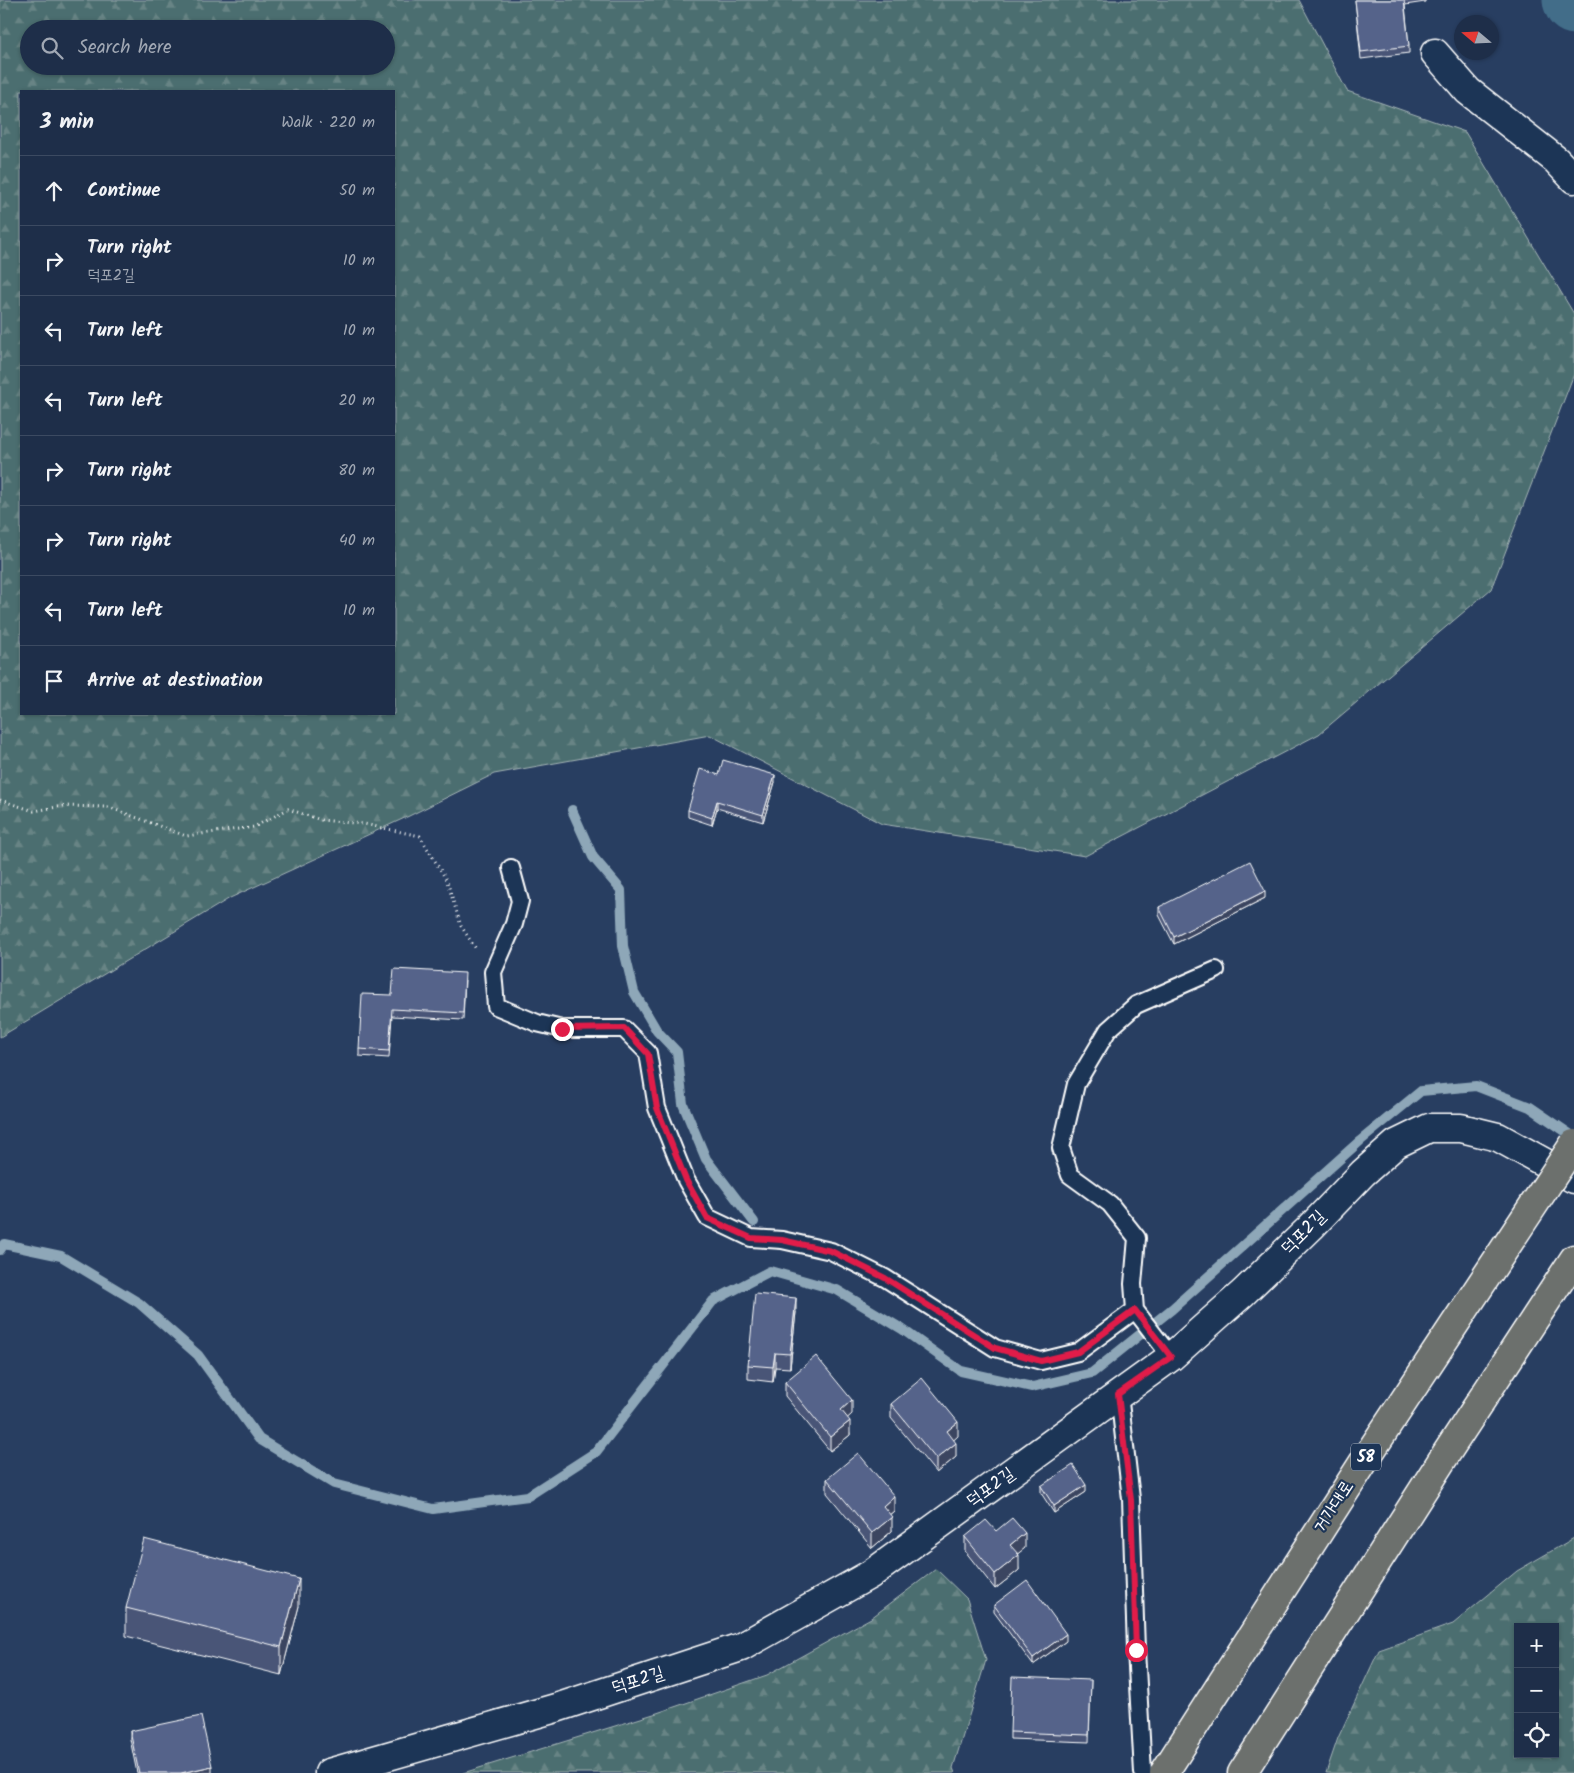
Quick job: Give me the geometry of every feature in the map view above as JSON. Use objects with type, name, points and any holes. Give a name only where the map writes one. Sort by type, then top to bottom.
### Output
[{"type":"highway","name":"거가대로","points":[[1164,1773],[1372,1449],[1574,1144]]},
{"type":"highway","points":[[1242,1773],[1444,1457],[1574,1259]]},
{"type":"street","points":[[1435,53],[1468,91],[1556,160],[1574,179]]},
{"type":"street","name":"덕포2길","points":[[329,1773],[556,1708],[741,1647],[871,1574],[1118,1394],[1165,1351],[1243,1293],[1363,1173],[1396,1144],[1429,1128],[1462,1128],[1498,1137],[1574,1179]]},
{"type":"lane","points":[[511,868],[520,900],[514,924],[493,972],[496,1006],[537,1023],[562,1029],[624,1028],[648,1054],[657,1108],[686,1180],[707,1218],[751,1238],[782,1240],[831,1251],[885,1278],[995,1348],[1041,1361],[1078,1352],[1138,1313]]},
{"type":"lane","points":[[1165,1351],[1138,1313],[1133,1284],[1137,1238],[1110,1204],[1070,1175],[1061,1148],[1076,1084],[1108,1030],[1136,1004],[1216,970]]},
{"type":"lane","points":[[1118,1394],[1131,1500],[1136,1650],[1143,1773]]},
{"type":"path","points":[[0,800],[34,811],[63,806],[108,808],[186,836],[254,827],[288,810],[321,820],[364,824],[420,836],[447,881],[461,926],[493,972]]},
{"type":"green space","points":[[0,0],[1299,0],[1347,91],[1465,132],[1574,314],[1574,374],[1491,589],[1319,734],[1085,856],[882,824],[710,735],[494,774],[409,816],[230,898],[0,1037]]},
{"type":"green space","points":[[1574,1538],[1574,1773],[1326,1773],[1338,1738],[1379,1650],[1453,1624],[1517,1571]]},
{"type":"green space","points":[[936,1569],[967,1599],[986,1660],[953,1768],[955,1773],[463,1773],[657,1713],[767,1675],[871,1618]]},
{"type":"building","points":[[1355,0],[1404,0],[1409,46],[1361,52]]},
{"type":"building","points":[[723,760],[775,775],[763,815],[717,801],[712,818],[688,810],[700,769],[719,775]]},
{"type":"building","points":[[1250,861],[1265,891],[1174,937],[1159,907]]},
{"type":"building","points":[[394,969],[465,973],[463,1013],[392,1009],[389,1051],[359,1049],[362,994],[392,995]]},
{"type":"building","points":[[755,1294],[796,1298],[790,1354],[775,1353],[773,1367],[748,1365]]},
{"type":"building","points":[[816,1356],[852,1400],[841,1410],[850,1421],[830,1437],[785,1382]]},
{"type":"building","points":[[922,1378],[958,1422],[947,1431],[956,1443],[936,1459],[891,1404]]},
{"type":"building","points":[[858,1453],[894,1496],[883,1506],[892,1517],[872,1533],[827,1479]]},
{"type":"building","points":[[1073,1465],[1086,1485],[1054,1506],[1041,1486]]},
{"type":"building","points":[[1012,1518],[1025,1533],[1010,1545],[1019,1555],[995,1574],[965,1537],[986,1520],[996,1531]]},
{"type":"building","points":[[144,1539],[299,1579],[281,1647],[126,1608]]},
{"type":"building","points":[[1027,1580],[1066,1634],[1033,1658],[994,1605]]},
{"type":"building","points":[[1012,1677],[1091,1680],[1089,1735],[1010,1732]]},
{"type":"building","points":[[201,1716],[212,1766],[181,1773],[139,1773],[130,1731]]},
{"type":"waterway","points":[[1572,0],[1574,5]]},
{"type":"waterway","points":[[572,810],[593,857],[621,890],[623,946],[634,992],[657,1031],[677,1052],[683,1104],[706,1159],[754,1222]]},
{"type":"waterway","points":[[0,1250],[4,1244],[61,1256],[139,1303],[198,1355],[259,1439],[334,1484],[433,1509],[528,1496],[596,1452],[713,1301],[770,1271],[837,1290],[902,1329],[961,1371],[1032,1387],[1092,1373],[1172,1309],[1360,1141],[1421,1091],[1476,1086],[1530,1107],[1574,1137]]},
{"type":"route","points":[[562,1029],[624,1028],[648,1054],[657,1108],[686,1180],[707,1218],[751,1238],[782,1240],[831,1251],[885,1278],[995,1348],[1041,1361],[1078,1352],[1135,1310],[1171,1357],[1118,1394],[1131,1500],[1136,1650]]}]
